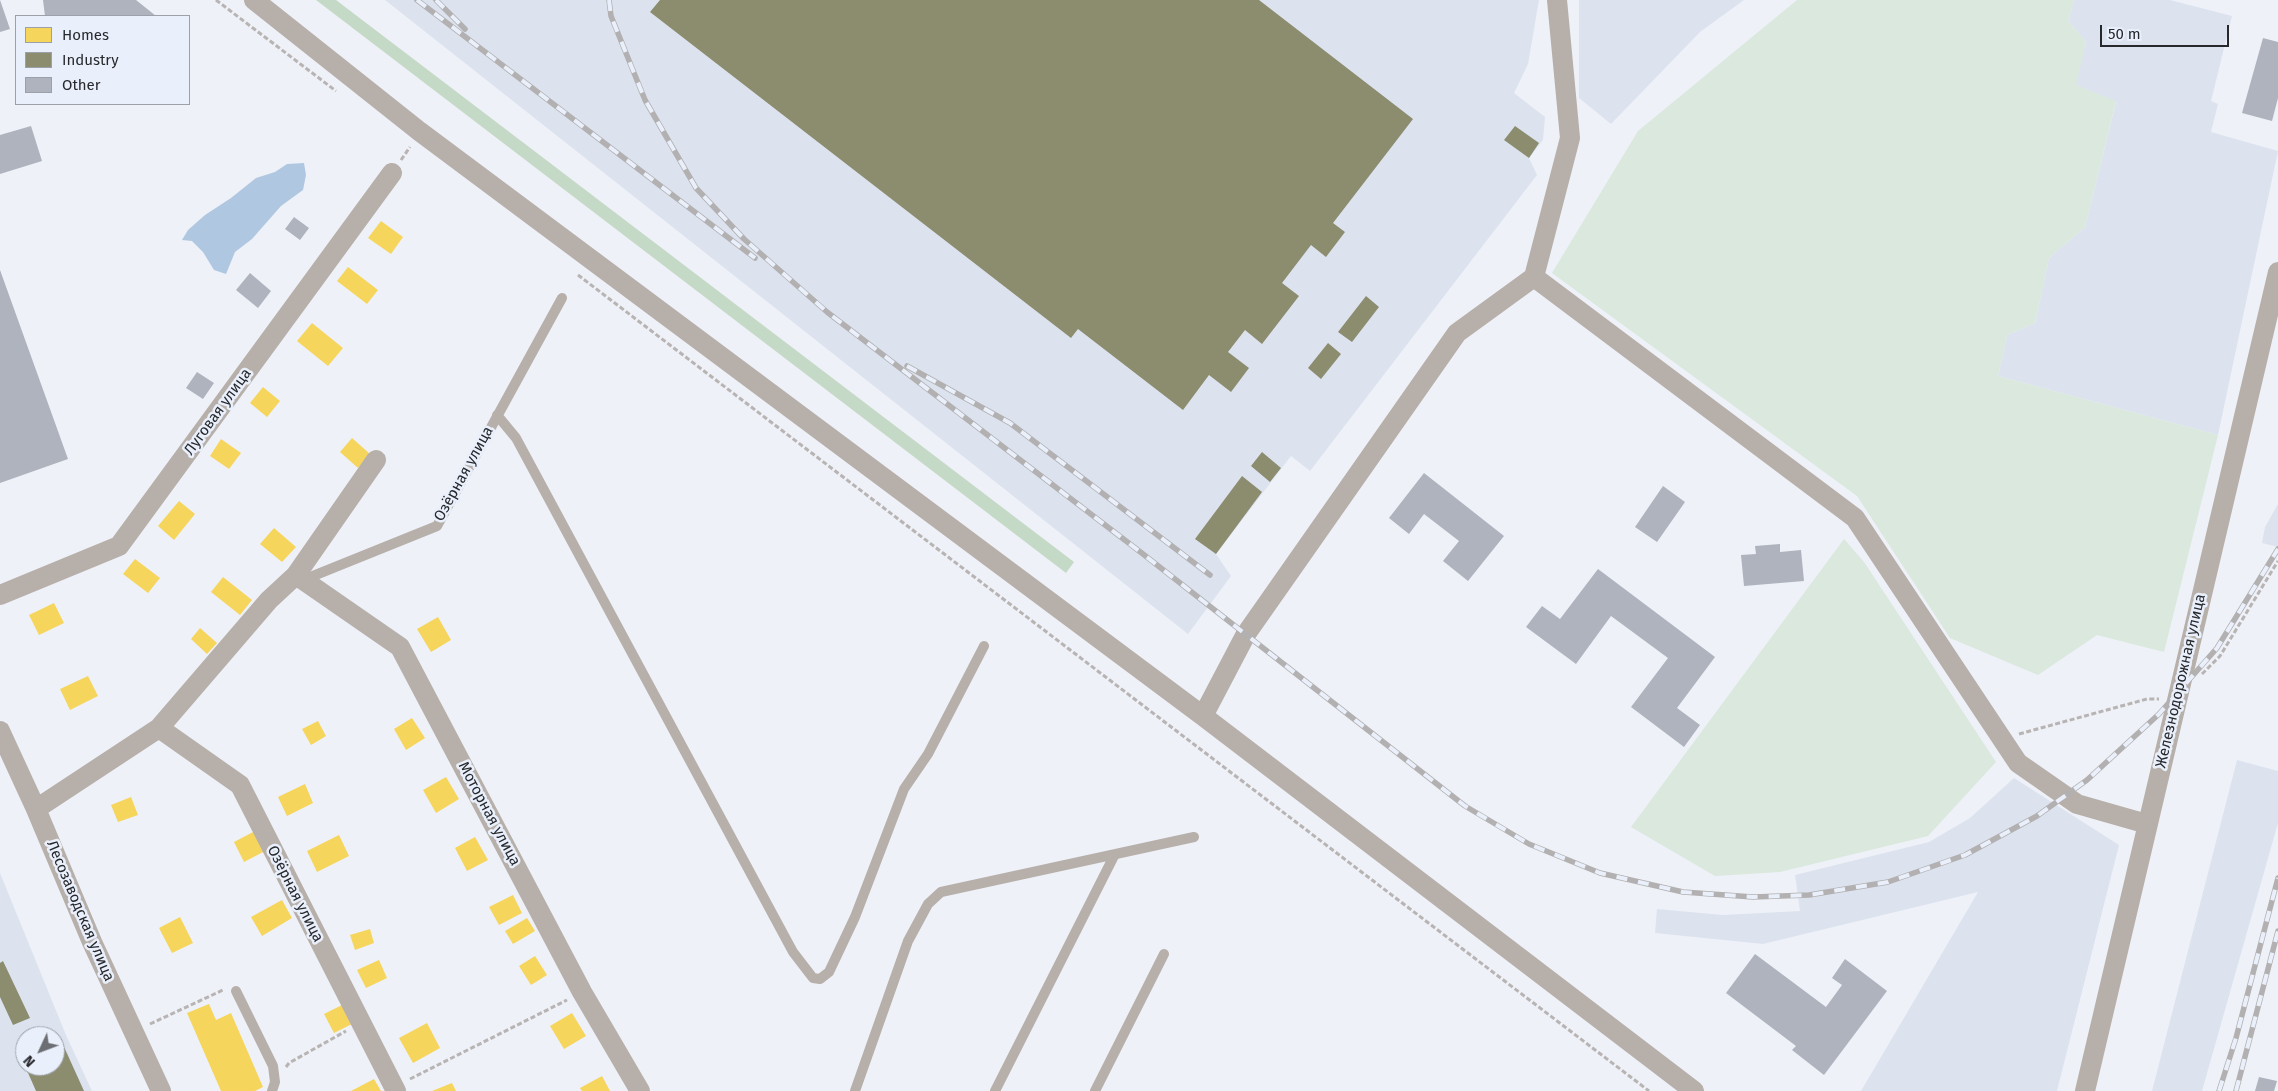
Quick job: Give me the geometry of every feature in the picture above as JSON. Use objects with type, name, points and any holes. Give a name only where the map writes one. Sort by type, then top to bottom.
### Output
[{"type":"street","points":[[254,0],[419,130],[1203,716],[1694,1091]]},
{"type":"street","points":[[1203,716],[1246,634],[1456,334],[1534,277],[1570,138],[1557,0]]},
{"type":"street","name":"Луговая улица","points":[[0,595],[119,546],[392,173]]},
{"type":"street","name":"Железнодорожная улица","points":[[2085,1091],[2278,272]]},
{"type":"street","points":[[1534,277],[1855,518],[2018,763],[2077,804],[2147,824]]},
{"type":"street","name":"Озёрная улица","points":[[36,810],[159,728],[269,600],[300,577],[376,460]]},
{"type":"street","name":"Моторная улица","points":[[300,577],[400,647],[582,992],[640,1091]]},
{"type":"street","name":"Озёрная улица","points":[[159,728],[240,785],[395,1089]]},
{"type":"street","name":"Лесозаводская улица","points":[[0,731],[92,942],[161,1091]]},
{"type":"lane","name":"Озёрная улица","points":[[300,577],[437,526],[562,298]]},
{"type":"lane","points":[[497,415],[516,438],[793,952],[813,978],[820,979],[829,972],[855,917],[904,790],[928,754],[984,646]]},
{"type":"lane","points":[[855,1091],[908,941],[928,904],[941,892],[1194,837]]},
{"type":"lane","points":[[995,1091],[1115,854]]},
{"type":"lane","points":[[1095,1091],[1164,954]]},
{"type":"lane","points":[[236,991],[273,1066],[273,1086]]},
{"type":"path","points":[[216,0],[340,94]]},
{"type":"path","points":[[402,141],[418,153]]},
{"type":"path","points":[[577,274],[1649,1091]]},
{"type":"path","points":[[2003,740],[2147,700],[2177,699],[2220,656],[2278,561]]},
{"type":"path","points":[[134,1032],[228,988],[236,991]]},
{"type":"path","points":[[395,1089],[582,992]]},
{"type":"path","points":[[273,1086],[289,1063],[361,1023]]},
{"type":"shaded area","points":[[385,0],[1539,0],[1528,64],[1514,93],[1545,117],[1543,140],[1529,158],[1537,175],[1310,471],[1291,456],[1216,554],[1231,576],[1188,634]]},
{"type":"shaded area","points":[[1579,0],[1744,0],[1700,32],[1611,124],[1579,98]]},
{"type":"shaded area","points":[[1797,0],[2074,0],[2068,21],[2086,42],[2076,85],[2116,101],[2085,227],[2049,258],[2035,323],[2007,335],[1998,376],[2218,435],[2164,652],[2097,635],[2038,675],[1950,638],[1857,496],[1552,273],[1638,131]]},
{"type":"shaded area","points":[[2074,0],[2170,0],[2232,16],[2211,101],[2218,104],[2211,132],[2278,151],[2218,435],[1998,376],[2007,335],[2035,323],[2049,258],[2085,227],[2116,102],[2075,85],[2086,42],[2068,21]]},
{"type":"shaded area","points":[[2278,504],[2278,547],[2262,543],[2265,527]]},
{"type":"shaded area","points":[[1844,539],[1864,562],[1996,762],[1928,836],[1780,872],[1715,876],[1631,827]]},
{"type":"shaded area","points":[[2237,760],[2278,771],[2278,823],[2202,1091],[2152,1091]]},
{"type":"shaded area","points":[[2014,778],[2119,845],[2057,1091],[1861,1091],[1978,892],[1763,944],[1655,933],[1657,909],[1723,915],[1800,911],[1795,875],[1929,842],[1970,818]]},
{"type":"shaded area","points":[[0,873],[62,1026],[15,1026],[15,1076],[65,1076],[65,1033],[92,1091],[0,1091]]},
{"type":"green space","points":[[316,0],[336,0],[1074,562],[1066,573]]},
{"type":"water","points":[[304,163],[306,175],[303,190],[281,206],[252,239],[235,252],[226,274],[214,270],[203,252],[192,241],[182,240],[188,230],[205,215],[231,198],[256,178],[275,172],[287,164]]},
{"type":"building: Homes","points":[[381,221],[403,237],[391,254],[368,238]]},
{"type":"building: Homes","points":[[348,267],[378,290],[367,304],[337,281]]},
{"type":"building: Homes","points":[[312,323],[343,348],[328,366],[297,341]]},
{"type":"building: Homes","points":[[263,387],[280,401],[267,417],[250,403]]},
{"type":"building: Homes","points":[[352,438],[370,454],[358,468],[340,452]]},
{"type":"building: Homes","points":[[221,439],[241,453],[229,469],[210,456]]},
{"type":"building: Homes","points":[[179,501],[195,514],[174,540],[158,526]]},
{"type":"building: Homes","points":[[274,528],[296,547],[282,562],[260,544]]},
{"type":"building: Homes","points":[[135,559],[160,578],[148,593],[123,574]]},
{"type":"building: Homes","points":[[223,577],[252,600],[240,615],[211,592]]},
{"type":"building: Homes","points":[[54,603],[64,623],[39,635],[29,615]]},
{"type":"building: Homes","points":[[438,617],[451,640],[431,652],[417,629]]},
{"type":"building: Homes","points":[[200,628],[217,643],[207,654],[191,639]]},
{"type":"building: Homes","points":[[88,676],[98,696],[70,710],[60,689]]},
{"type":"building: Homes","points":[[412,718],[425,738],[406,750],[394,729]]},
{"type":"building: Homes","points":[[318,721],[326,736],[311,745],[302,729]]},
{"type":"building: Homes","points":[[446,777],[459,799],[436,813],[423,790]]},
{"type":"building: Homes","points":[[305,784],[313,803],[287,816],[278,797]]},
{"type":"building: Homes","points":[[131,797],[138,815],[118,822],[111,805]]},
{"type":"building: Homes","points":[[255,831],[265,851],[244,862],[234,842]]},
{"type":"building: Homes","points":[[339,835],[349,856],[317,872],[307,851]]},
{"type":"building: Homes","points":[[475,837],[488,860],[467,871],[455,848]]},
{"type":"building: Homes","points":[[513,895],[522,913],[499,925],[489,907]]},
{"type":"building: Homes","points":[[282,900],[292,918],[262,936],[251,917]]},
{"type":"building: Homes","points":[[180,917],[193,943],[172,953],[159,928]]},
{"type":"building: Homes","points":[[527,918],[535,931],[513,944],[505,931]]},
{"type":"building: Homes","points":[[370,929],[374,943],[355,950],[350,935]]},
{"type":"building: Homes","points":[[535,956],[547,975],[531,985],[519,966]]},
{"type":"building: Homes","points":[[379,960],[387,978],[366,988],[357,970]]},
{"type":"building: Homes","points":[[209,1004],[216,1020],[231,1013],[263,1087],[255,1091],[221,1091],[187,1013]]},
{"type":"building: Homes","points":[[344,1004],[354,1023],[334,1033],[324,1014]]},
{"type":"building: Homes","points":[[572,1013],[586,1036],[564,1049],[550,1026]]},
{"type":"building: Homes","points":[[427,1023],[440,1048],[413,1063],[399,1038]]},
{"type":"building: Homes","points":[[602,1076],[610,1091],[582,1091],[580,1088]]},
{"type":"building: Homes","points":[[374,1079],[381,1091],[351,1091]]},
{"type":"building: Homes","points":[[452,1083],[456,1091],[432,1091]]},
{"type":"building: Industry","points":[[660,0],[1259,0],[1413,119],[1333,223],[1345,232],[1326,257],[1311,245],[1282,283],[1299,296],[1262,344],[1245,330],[1228,352],[1249,368],[1231,392],[1209,375],[1183,410],[1078,329],[1071,338],[650,12]]},
{"type":"building: Industry","points":[[1515,126],[1539,143],[1529,158],[1504,140]]},
{"type":"building: Industry","points":[[1366,296],[1379,307],[1352,342],[1338,332]]},
{"type":"building: Industry","points":[[1328,343],[1341,354],[1321,379],[1308,368]]},
{"type":"building: Industry","points":[[1262,452],[1281,468],[1270,482],[1251,466]]},
{"type":"building: Industry","points":[[1242,476],[1262,492],[1216,554],[1195,539]]},
{"type":"building: Industry","points":[[3,961],[30,1018],[13,1025],[0,997],[0,963]]},
{"type":"building: Industry","points":[[65,1049],[84,1091],[36,1091],[29,1076],[65,1076]]},
{"type":"building: Other","points":[[0,0],[10,29],[0,32]]},
{"type":"building: Other","points":[[43,0],[136,0],[155,15],[45,15]]},
{"type":"building: Other","points":[[2263,38],[2278,42],[2278,98],[2272,121],[2242,113]]},
{"type":"building: Other","points":[[31,126],[42,161],[0,174],[0,135]]},
{"type":"building: Other","points":[[294,217],[309,228],[300,240],[285,229]]},
{"type":"building: Other","points":[[0,270],[68,459],[0,483]]},
{"type":"building: Other","points":[[250,273],[271,291],[258,308],[236,290]]},
{"type":"building: Other","points":[[197,372],[214,383],[203,399],[186,388]]},
{"type":"building: Other","points":[[1424,473],[1504,536],[1468,581],[1443,561],[1459,541],[1424,514],[1409,534],[1389,518]]},
{"type":"building: Other","points":[[1663,486],[1685,502],[1657,542],[1635,527]]},
{"type":"building: Other","points":[[1780,544],[1780,552],[1801,550],[1804,581],[1744,586],[1741,555],[1756,554],[1755,546]]},
{"type":"building: Other","points":[[1598,569],[1715,657],[1677,708],[1700,725],[1684,747],[1631,707],[1668,658],[1611,616],[1576,664],[1526,627],[1542,606],[1560,619]]},
{"type":"building: Other","points":[[1755,954],[1826,1007],[1842,985],[1832,978],[1845,959],[1887,991],[1824,1075],[1792,1050],[1796,1046],[1726,993]]},
{"type":"building: Other","points":[[2259,1077],[2277,1081],[2274,1091],[2255,1091]]},
{"type":"railway","points":[[417,0],[755,258]]},
{"type":"railway","points":[[436,0],[465,29]]},
{"type":"railway","points":[[609,0],[611,16],[645,100],[696,188],[744,239],[827,312],[1143,554],[1465,806],[1529,844],[1600,873],[1683,892],[1753,897],[1809,895],[1888,882],[1965,855],[2037,816],[2087,780],[2159,714],[2217,648],[2278,549]]},
{"type":"railway","points":[[907,366],[1010,423],[1210,575]]},
{"type":"railway","points":[[2219,1091],[2236,1038],[2278,878]]},
{"type":"railway","points":[[2236,1091],[2278,931]]}]
